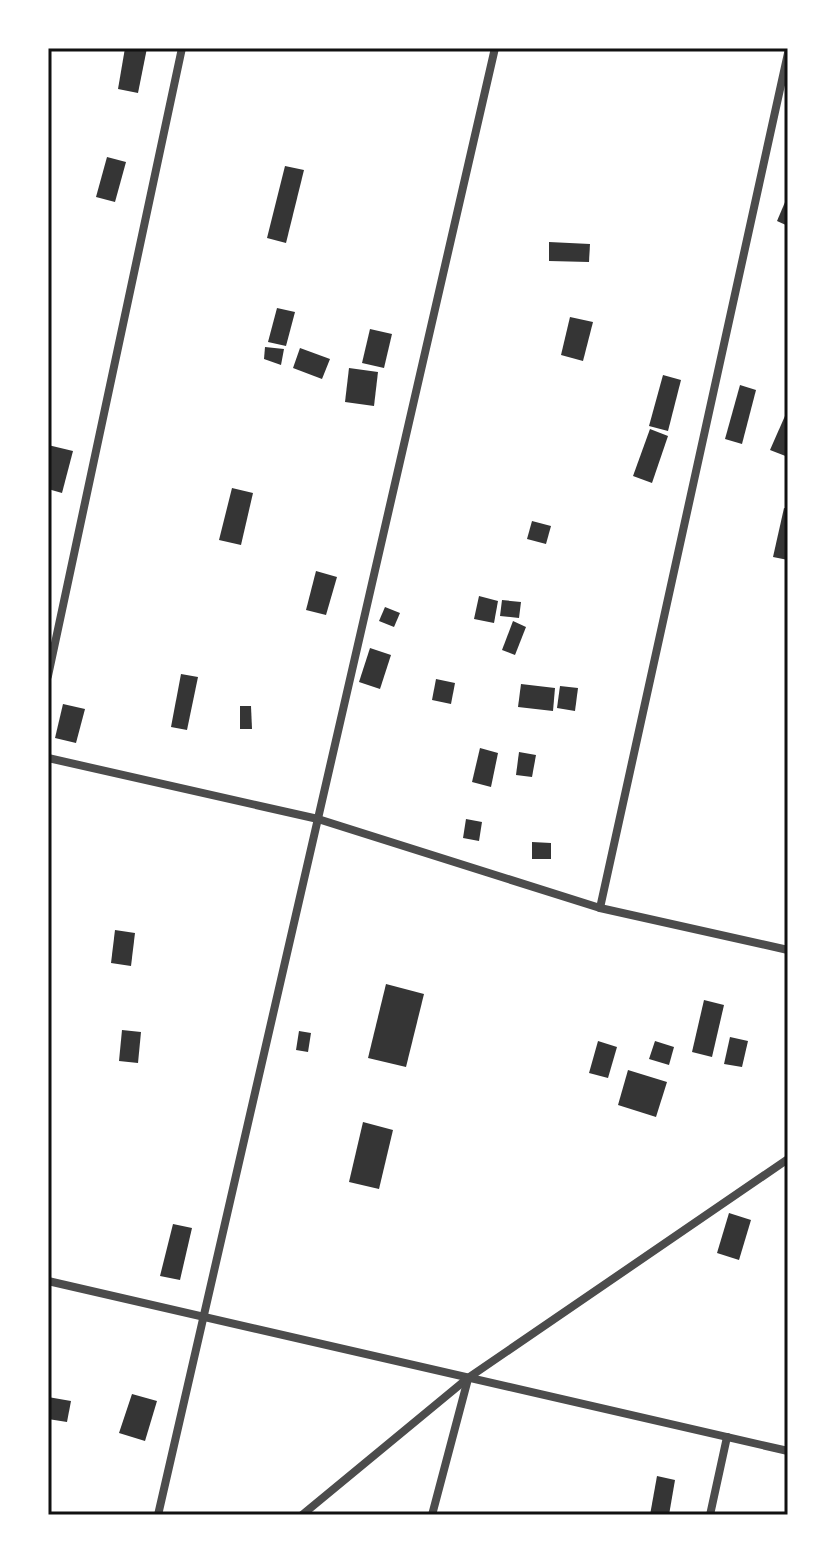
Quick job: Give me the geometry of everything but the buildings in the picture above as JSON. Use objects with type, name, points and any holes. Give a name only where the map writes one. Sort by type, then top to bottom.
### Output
[{"type":"street","points":[[48,676],[182,48]]},
{"type":"street","points":[[158,1515],[495,48]]},
{"type":"street","points":[[600,908],[788,53]]},
{"type":"street","points":[[48,758],[318,819],[600,908],[788,950]]},
{"type":"street","points":[[302,1515],[468,1378],[788,1159]]},
{"type":"street","points":[[48,1281],[788,1451]]},
{"type":"street","points":[[432,1515],[468,1378]]},
{"type":"street","points":[[710,1515],[727,1437]]}]
